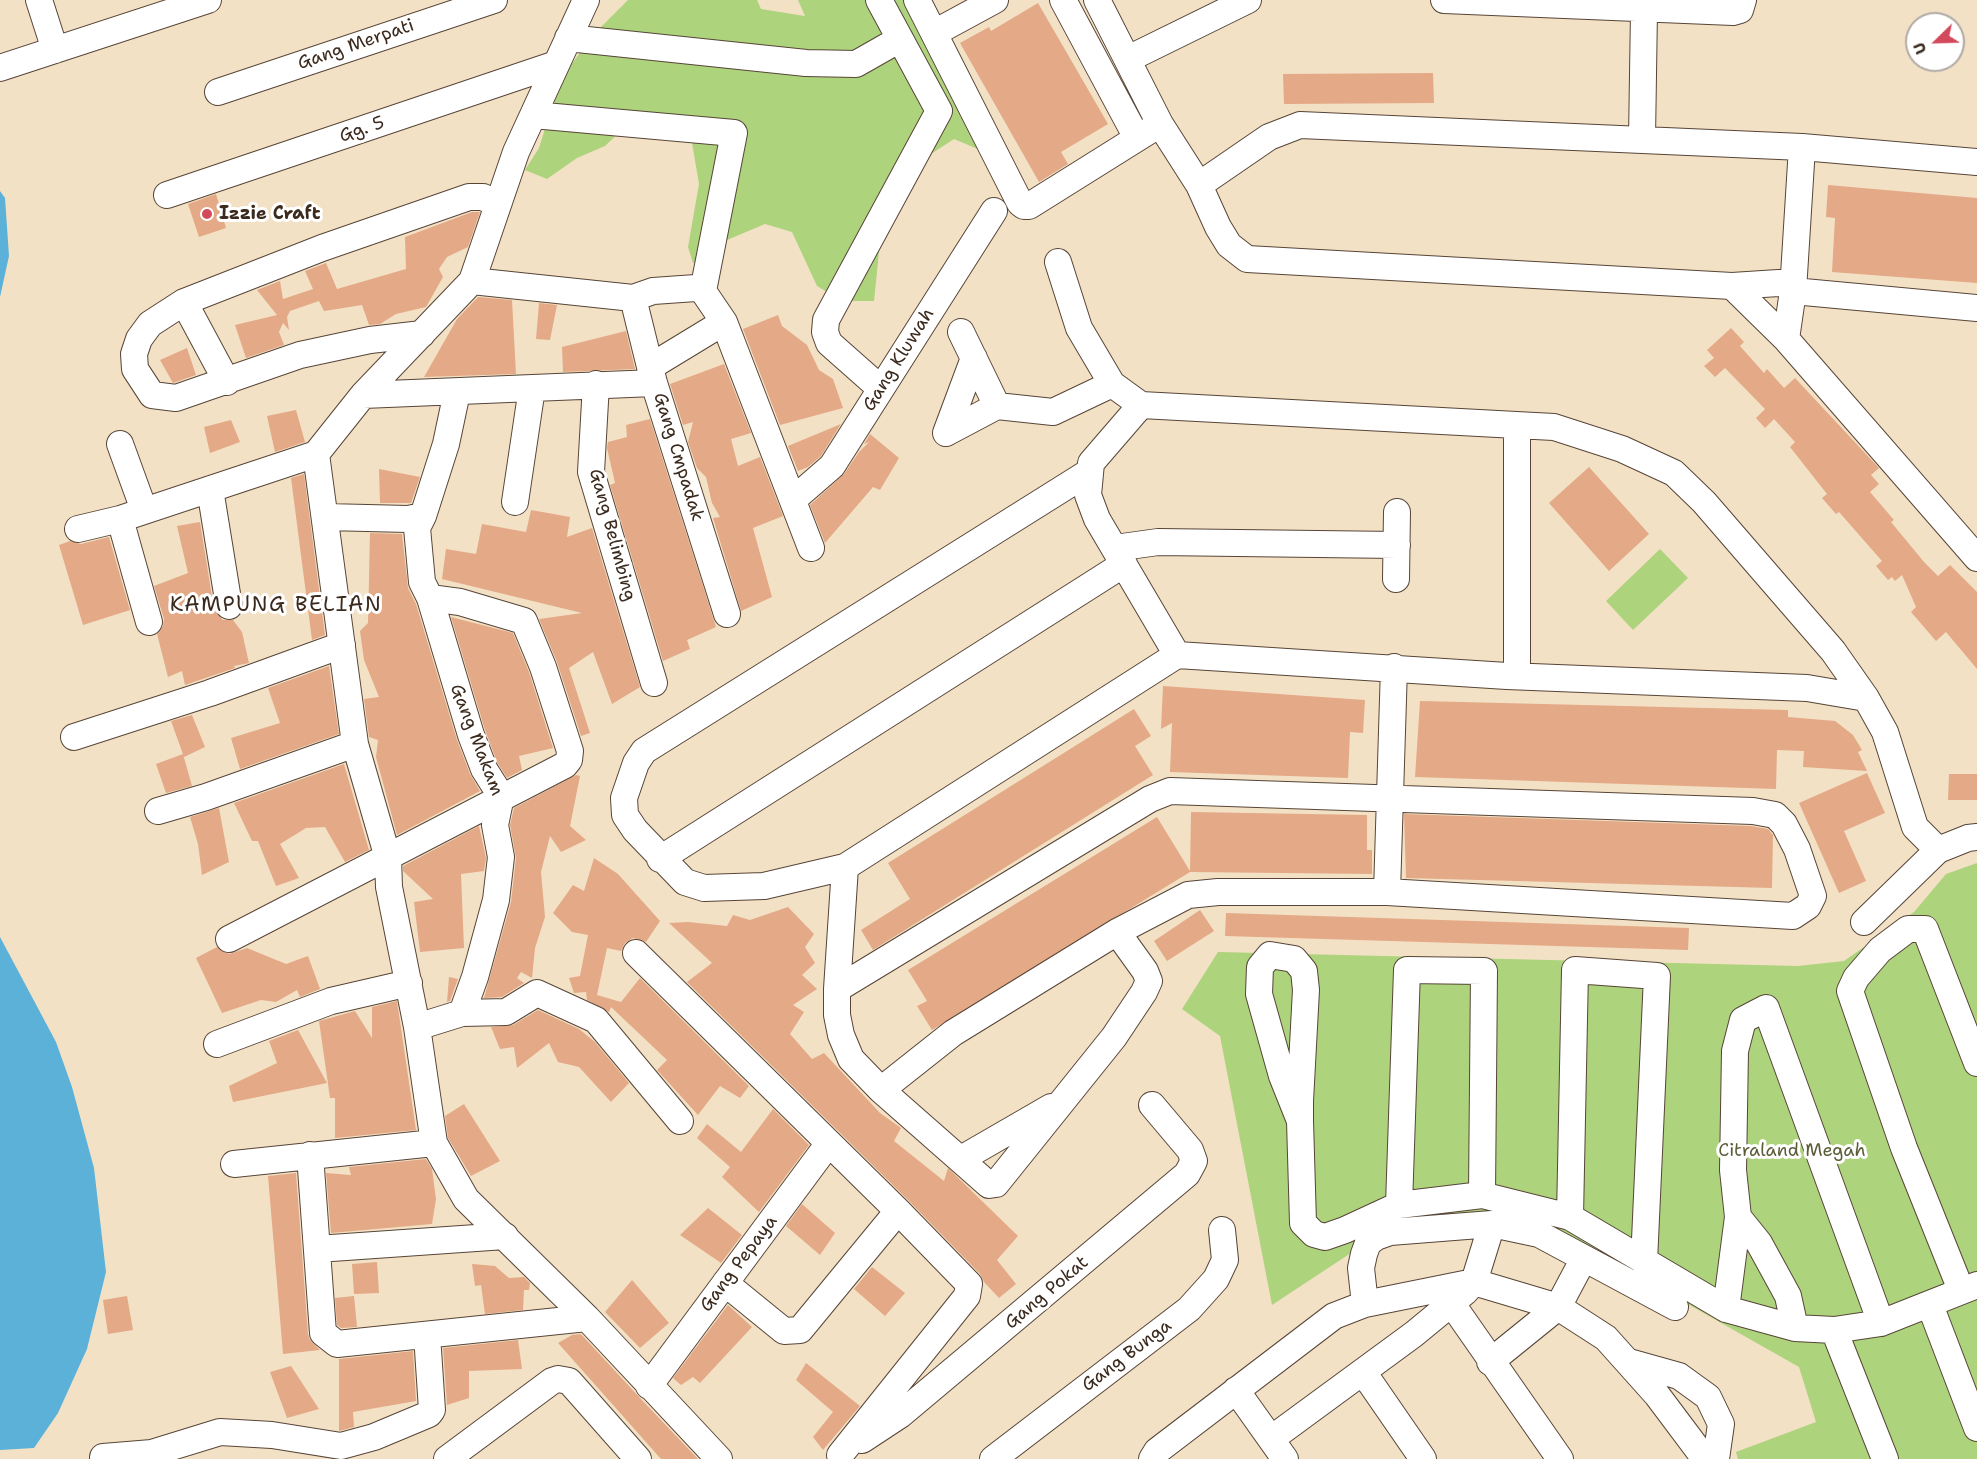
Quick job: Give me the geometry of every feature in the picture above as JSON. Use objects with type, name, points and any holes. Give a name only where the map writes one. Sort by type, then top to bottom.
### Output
[{"type":"street","points":[[39,0],[55,50]]},
{"type":"street","points":[[0,68],[55,50],[149,9],[208,0]]},
{"type":"street","name":"Gang Merpati","points":[[219,92],[433,9],[494,0]]},
{"type":"street","points":[[78,529],[120,519],[316,454],[363,396],[472,280],[497,204],[533,115],[586,0]]},
{"type":"street","points":[[879,0],[939,111],[826,320],[825,332],[836,351],[881,389]]},
{"type":"street","points":[[917,0],[936,32],[1020,203],[1024,206],[1029,206],[1160,124]]},
{"type":"street","points":[[936,32],[994,0]]},
{"type":"street","points":[[1063,0],[1137,138]]},
{"type":"street","points":[[1097,0],[1160,124],[1199,185],[1223,236],[1237,254],[1247,259],[1732,286],[1793,287],[1977,308]]},
{"type":"street","points":[[1128,59],[1248,0]]},
{"type":"street","points":[[1444,0],[1552,1],[1733,12],[1740,10],[1743,0]]},
{"type":"street","points":[[1642,139],[1651,7]]},
{"type":"street","points":[[568,38],[806,63],[856,64],[900,39]]},
{"type":"street","name":"Gg. 5","points":[[167,195],[556,64]]},
{"type":"street","points":[[533,115],[734,133],[704,291]]},
{"type":"street","points":[[1199,185],[1269,137],[1300,125],[1802,147],[1977,162]]},
{"type":"street","points":[[1786,339],[1793,287],[1802,147]]},
{"type":"street","points":[[422,334],[370,340],[300,356],[176,398],[152,395],[135,369],[134,354],[139,339],[150,324],[184,302],[322,248],[469,196],[483,197],[497,204]]},
{"type":"street","name":"Gang Kluwah","points":[[794,499],[832,466],[994,211]]},
{"type":"street","points":[[1058,262],[1079,328],[1112,384],[1141,405],[1572,431],[1622,449],[1674,473],[1704,502],[1833,651],[1866,698],[1884,732],[1915,827],[1938,850]]},
{"type":"street","points":[[472,280],[633,298],[653,291],[696,288],[704,291],[724,322],[811,548]]},
{"type":"street","points":[[1732,286],[1786,339],[1977,558]]},
{"type":"street","name":"Gang Cmpadak","points":[[633,298],[652,375],[727,614]]},
{"type":"street","points":[[184,302],[227,382]]},
{"type":"street","points":[[363,396],[596,384],[652,375],[724,322]]},
{"type":"street","points":[[961,332],[998,406]]},
{"type":"street","points":[[974,358],[946,433],[998,406],[1053,412],[1112,384]]},
{"type":"street","name":"Gang Belimbing","points":[[596,384],[591,472],[654,683]]},
{"type":"street","points":[[515,502],[532,388]]},
{"type":"street","name":"Gang Makam","points":[[457,392],[446,444],[417,528],[422,582],[430,598],[471,735],[484,769],[501,796],[495,825],[501,857],[496,900],[475,977],[462,1013]]},
{"type":"street","points":[[1141,405],[1091,463],[1088,495],[1097,519],[1177,655]]},
{"type":"street","points":[[1517,426],[1517,675]]},
{"type":"street","points":[[120,444],[144,510]]},
{"type":"street","points":[[316,454],[356,744],[388,858],[389,887],[417,1027],[434,1143],[466,1199],[586,1318],[719,1459]]},
{"type":"street","points":[[1089,472],[645,751],[629,780],[624,798],[625,815],[660,859],[685,882],[704,888],[764,886],[845,867],[1177,655],[1517,675],[1807,688],[1866,698]]},
{"type":"street","points":[[210,489],[229,606]]},
{"type":"street","points":[[1396,579],[1397,512]]},
{"type":"street","points":[[326,517],[408,519],[423,516]]},
{"type":"street","points":[[120,519],[149,622]]},
{"type":"street","points":[[660,859],[1119,556],[1158,542],[1397,545]]},
{"type":"street","points":[[229,939],[388,858],[501,796],[565,765],[569,760],[570,751],[543,667],[524,621],[460,602],[430,598]]},
{"type":"street","points":[[74,737],[210,693],[342,645]]},
{"type":"street","points":[[1807,688],[1833,651]]},
{"type":"street","points":[[1387,892],[1394,667]]},
{"type":"street","points":[[158,811],[356,744]]},
{"type":"street","points":[[837,989],[1150,799],[1170,790],[1754,811],[1775,815],[1784,824],[1797,849],[1813,896],[1808,906],[1793,916],[1387,892],[1218,892],[1188,895],[1117,932],[953,1033],[881,1090]]},
{"type":"street","points":[[1864,922],[1938,850],[1968,838],[1977,837]]},
{"type":"street","points":[[845,867],[837,1015],[841,1035],[851,1059],[881,1090],[989,1185],[996,1184],[1114,1037],[1149,981],[1145,971],[1117,932]]},
{"type":"street","points":[[1300,1121],[1282,1076],[1259,994],[1260,967],[1270,955],[1294,959],[1304,971],[1306,990],[1300,1121],[1303,1223],[1314,1234],[1325,1237],[1346,1230],[1399,1204],[1482,1195],[1570,1217],[1726,1309],[1795,1328],[1834,1330],[1881,1323],[1969,1288],[1904,1148],[1850,992],[1856,978],[1880,950],[1908,928],[1925,929],[1977,1063]]},
{"type":"street","points":[[636,953],[966,1277],[969,1287],[967,1296],[893,1407]]},
{"type":"street","points":[[1399,1204],[1407,969],[1484,971],[1482,1195]]},
{"type":"street","points":[[1570,1217],[1575,970],[1657,976],[1644,1262]]},
{"type":"street","points":[[217,1044],[331,1001],[409,983]]},
{"type":"street","points":[[417,1027],[462,1013],[506,1012],[537,993],[596,1020],[680,1121]]},
{"type":"street","points":[[1726,1309],[1738,1217],[1733,1170],[1735,1051],[1743,1020],[1766,1008],[1881,1323]]},
{"type":"street","points":[[961,1159],[1065,1099]]},
{"type":"street","name":"Gang Pokat","points":[[837,1457],[893,1407],[1187,1174],[1194,1161],[1190,1150],[1152,1105]]},
{"type":"street","points":[[234,1164],[434,1143]]},
{"type":"street","name":"Gang Pepaya","points":[[649,1386],[829,1143]]},
{"type":"street","points":[[310,1155],[323,1333],[331,1340],[338,1344],[586,1318]]},
{"type":"street","points":[[726,1283],[784,1331],[800,1330],[898,1211]]},
{"type":"street","points":[[1738,1217],[1759,1243],[1788,1296],[1795,1328]]},
{"type":"street","points":[[1236,1390],[1278,1449],[1363,1372],[1452,1304],[1474,1282],[1492,1224]]},
{"type":"street","points":[[1365,1304],[1362,1268],[1364,1254],[1368,1243],[1376,1237],[1390,1232],[1492,1224],[1527,1230],[1675,1307]]},
{"type":"street","name":"Gang Bunga","points":[[993,1459],[1189,1309],[1216,1279],[1225,1260],[1222,1230]]},
{"type":"street","points":[[317,1249],[505,1236]]},
{"type":"street","points":[[1491,1362],[1558,1307],[1584,1258]]},
{"type":"street","points":[[1152,1459],[1156,1451],[1334,1316],[1365,1304],[1474,1282],[1558,1307],[1606,1338],[1657,1395],[1705,1459]]},
{"type":"street","points":[[1452,1304],[1560,1459]]},
{"type":"street","points":[[1930,1305],[1977,1428]]},
{"type":"street","points":[[1834,1330],[1885,1459]]},
{"type":"street","points":[[103,1457],[152,1454],[220,1432],[272,1436],[341,1446],[374,1437],[429,1414],[432,1410],[427,1335]]},
{"type":"street","points":[[1629,1362],[1679,1376],[1708,1397],[1720,1424],[1716,1459]]},
{"type":"street","points":[[1363,1372],[1423,1459]]},
{"type":"street","points":[[447,1459],[552,1381],[558,1379],[569,1381],[638,1459]]},
{"type":"green space","points":[[628,0],[757,0],[761,9],[805,16],[798,0],[905,0],[992,155],[954,139],[931,154],[904,180],[876,198],[881,232],[874,301],[842,301],[817,286],[792,232],[765,224],[727,240],[718,256],[693,263],[688,247],[699,184],[690,131],[626,126],[605,146],[577,158],[547,179],[525,170],[539,148],[560,80],[593,35]]},
{"type":"green space","points":[[1660,549],[1688,578],[1633,630],[1606,601]]},
{"type":"green space","name":"Citraland Megah","points":[[1977,863],[1977,1459],[1738,1459],[1736,1452],[1816,1422],[1799,1367],[1585,1246],[1493,1216],[1360,1247],[1272,1305],[1220,1036],[1182,1009],[1218,952],[1798,966],[1844,961],[1914,912],[1946,874]]},
{"type":"water","points":[[0,191],[5,198],[9,256],[0,297]]},
{"type":"water","points":[[0,937],[56,1042],[72,1087],[94,1168],[106,1272],[87,1349],[58,1413],[34,1448],[0,1450]]},
{"type":"building","points":[[1038,3],[1108,124],[1061,152],[1068,164],[1039,182],[960,43],[989,27],[991,31]]},
{"type":"building","points":[[1433,73],[1434,103],[1284,104],[1283,74]]},
{"type":"building","points":[[1828,185],[1977,198],[1977,283],[1832,272],[1835,218],[1826,217]]},
{"type":"building","name":"Izzie Craft","points":[[216,194],[226,228],[199,237],[188,204]]},
{"type":"building","points":[[472,212],[480,212],[468,247],[447,257],[439,269],[443,277],[426,307],[396,314],[380,324],[369,325],[362,305],[324,311],[319,301],[290,311],[287,317],[289,330],[283,323],[279,332],[284,345],[246,358],[235,325],[277,315],[257,290],[280,281],[283,299],[313,289],[305,271],[326,263],[337,289],[406,269],[405,237]]},
{"type":"building","points":[[478,297],[512,300],[516,374],[424,377],[457,319]]},
{"type":"building","points":[[539,303],[557,305],[550,340],[536,339]]},
{"type":"building","points":[[778,315],[782,326],[807,345],[819,370],[833,379],[843,408],[780,425],[743,329]]},
{"type":"building","points":[[1731,328],[1744,342],[1740,346],[1764,373],[1767,369],[1784,388],[1795,378],[1879,468],[1871,475],[1879,484],[1870,492],[1894,520],[1891,522],[1924,562],[1938,576],[1950,565],[1977,592],[1977,669],[1946,632],[1936,641],[1911,612],[1916,607],[1902,575],[1895,581],[1892,577],[1888,580],[1876,566],[1882,561],[1839,512],[1836,514],[1822,498],[1827,494],[1790,447],[1795,442],[1774,419],[1765,428],[1756,418],[1765,409],[1725,368],[1715,377],[1704,366],[1714,358],[1707,350]]},
{"type":"building","points":[[626,331],[635,369],[563,372],[562,347]]},
{"type":"building","points":[[187,348],[196,375],[173,383],[160,360]]},
{"type":"building","points":[[724,364],[751,433],[731,439],[738,466],[760,457],[783,516],[753,528],[772,597],[741,611],[713,518],[720,517],[712,503],[706,477],[697,468],[688,442],[693,422],[683,425],[670,384]]},
{"type":"building","points":[[296,410],[305,442],[275,452],[267,416]]},
{"type":"building","points":[[650,419],[716,627],[687,640],[690,649],[663,661],[610,485],[615,483],[607,448],[608,442],[627,437],[626,425]]},
{"type":"building","points":[[231,420],[240,442],[210,453],[204,427]]},
{"type":"building","points":[[841,424],[821,456],[808,467],[798,471],[788,446]]},
{"type":"building","points":[[870,434],[899,458],[880,490],[873,487],[825,543],[810,505],[844,474],[869,442],[864,444]]},
{"type":"building","points":[[1589,467],[1649,534],[1609,571],[1549,503]]},
{"type":"building","points":[[379,469],[420,477],[411,503],[380,503]]},
{"type":"building","points":[[304,474],[325,635],[312,640],[291,478]]},
{"type":"building","points":[[531,510],[570,517],[567,537],[592,528],[640,687],[612,704],[593,652],[569,668],[590,733],[581,736],[557,662],[539,619],[582,613],[442,579],[446,549],[476,554],[482,524],[526,532]]},
{"type":"building","points":[[200,522],[214,609],[223,620],[233,620],[242,632],[249,663],[234,666],[235,668],[185,685],[182,671],[168,677],[157,634],[163,626],[164,619],[154,586],[188,573],[177,526]]},
{"type":"building","points":[[370,533],[402,534],[408,588],[416,604],[457,740],[470,774],[480,791],[397,835],[376,757],[378,740],[369,737],[364,699],[379,697],[364,660],[360,631],[368,623]]},
{"type":"building","points":[[109,537],[130,610],[83,625],[59,545],[70,541],[81,544]]},
{"type":"building","points":[[451,617],[513,633],[529,672],[553,748],[519,756],[522,770],[507,778],[497,762],[485,730]]},
{"type":"building","points":[[329,666],[339,734],[240,769],[231,738],[280,723],[268,688]]},
{"type":"building","points":[[1163,686],[1365,700],[1363,733],[1350,732],[1348,778],[1170,772],[1172,723],[1161,729]]},
{"type":"building","points":[[1420,701],[1788,710],[1788,717],[1835,721],[1853,735],[1862,750],[1858,752],[1867,771],[1803,767],[1804,751],[1777,750],[1776,789],[1415,777]]},
{"type":"building","points":[[1134,709],[1151,736],[1135,746],[1153,775],[873,950],[861,930],[910,899],[888,863]]},
{"type":"building","points":[[192,715],[205,747],[184,757],[171,721]]},
{"type":"building","points":[[183,754],[192,786],[166,793],[156,764]]},
{"type":"building","points":[[344,764],[369,850],[345,862],[325,827],[306,828],[280,844],[299,878],[276,886],[258,841],[252,841],[234,803]]},
{"type":"building","points":[[1867,773],[1885,813],[1844,831],[1866,881],[1839,893],[1799,803]]},
{"type":"building","points":[[1949,774],[1977,774],[1977,800],[1948,800]]},
{"type":"building","points":[[576,775],[580,776],[570,826],[586,840],[561,852],[550,836],[541,872],[545,917],[535,948],[532,978],[521,972],[517,978],[524,983],[502,997],[484,998],[511,902],[516,858],[510,825],[514,808]]},
{"type":"building","points":[[219,808],[229,862],[202,875],[198,844],[190,817]]},
{"type":"building","points":[[1191,812],[1367,815],[1367,850],[1372,850],[1372,874],[1190,872],[932,1030],[917,1006],[927,1001],[908,970],[1157,817],[1190,871]]},
{"type":"building","points":[[1404,814],[1751,826],[1768,829],[1773,835],[1772,888],[1406,878]]},
{"type":"building","points":[[479,826],[486,858],[484,871],[461,874],[464,948],[420,952],[414,902],[433,899],[403,871],[403,866]]},
{"type":"building","points":[[594,858],[618,874],[660,921],[646,942],[633,938],[625,943],[621,951],[607,948],[597,995],[621,1002],[640,978],[749,1086],[740,1098],[720,1086],[698,1115],[657,1070],[667,1060],[611,1007],[609,1012],[587,1000],[586,992],[574,993],[569,978],[580,976],[588,935],[572,932],[553,913],[573,885],[584,891]]},
{"type":"building","points":[[788,907],[814,934],[805,947],[815,963],[802,975],[817,989],[793,1005],[804,1012],[790,1034],[812,1059],[824,1053],[880,1113],[901,1128],[894,1141],[944,1181],[948,1168],[1018,1236],[997,1260],[1016,1284],[999,1298],[984,1282],[980,1274],[909,1201],[687,982],[712,963],[669,923],[688,922],[727,926],[733,915],[750,920]]},
{"type":"building","points":[[1200,910],[1214,931],[1167,961],[1154,941]]},
{"type":"building","points":[[1226,913],[1689,928],[1688,950],[1225,936]]},
{"type":"building","points":[[217,947],[229,954],[247,948],[286,964],[308,956],[320,989],[300,997],[297,990],[276,1002],[261,1000],[222,1013],[196,958]]},
{"type":"building","points":[[449,977],[458,979],[450,1001],[447,1002]]},
{"type":"building","points":[[397,1001],[416,1130],[335,1138],[335,1098],[330,1098],[319,1021],[355,1011],[372,1038],[372,1007]]},
{"type":"building","points":[[538,1010],[579,1029],[595,1042],[629,1083],[611,1102],[579,1067],[558,1062],[549,1043],[517,1068],[514,1047],[500,1049],[491,1027],[513,1025]]},
{"type":"building","points":[[298,1030],[327,1083],[233,1102],[229,1086],[277,1063],[269,1041]]},
{"type":"building","points":[[464,1104],[500,1161],[471,1176],[448,1138],[445,1116]]},
{"type":"building","points":[[773,1109],[809,1145],[759,1212],[722,1177],[730,1167],[697,1138],[707,1124],[741,1152]]},
{"type":"building","points":[[426,1159],[432,1169],[436,1199],[432,1224],[331,1233],[326,1173],[351,1175],[349,1167]]},
{"type":"building","points":[[296,1173],[308,1334],[310,1340],[320,1350],[283,1354],[268,1176]]},
{"type":"building","points":[[802,1204],[835,1233],[820,1255],[786,1226]]},
{"type":"building","points":[[708,1208],[742,1235],[721,1263],[680,1235]]},
{"type":"building","points":[[377,1262],[379,1293],[354,1294],[352,1264]]},
{"type":"building","points":[[472,1264],[495,1266],[509,1278],[524,1277],[530,1283],[529,1290],[524,1290],[523,1310],[485,1314],[481,1285],[475,1286]]},
{"type":"building","points":[[872,1267],[905,1293],[885,1316],[854,1289]]},
{"type":"building","points":[[632,1280],[669,1323],[640,1348],[605,1312]]},
{"type":"building","points":[[127,1296],[133,1330],[108,1334],[103,1300]]},
{"type":"building","points":[[354,1296],[357,1327],[341,1328],[337,1325],[335,1298]]},
{"type":"building","points":[[728,1305],[752,1327],[700,1383],[693,1377],[681,1385],[673,1378]]},
{"type":"building","points":[[581,1334],[698,1459],[661,1459],[558,1343],[572,1335]]},
{"type":"building","points":[[518,1340],[522,1369],[469,1371],[469,1398],[447,1405],[443,1348]]},
{"type":"building","points":[[413,1351],[416,1401],[353,1412],[354,1427],[339,1431],[339,1359]]},
{"type":"building","points":[[806,1363],[860,1406],[823,1450],[813,1437],[833,1412],[796,1380]]},
{"type":"building","points":[[291,1366],[319,1409],[287,1418],[270,1372]]},
{"type":"place","name":"Izzie Craft","points":[[207,214]]},
{"type":"district","name":"KAMPUNG BELIAN","points":[[276,606]]}]
